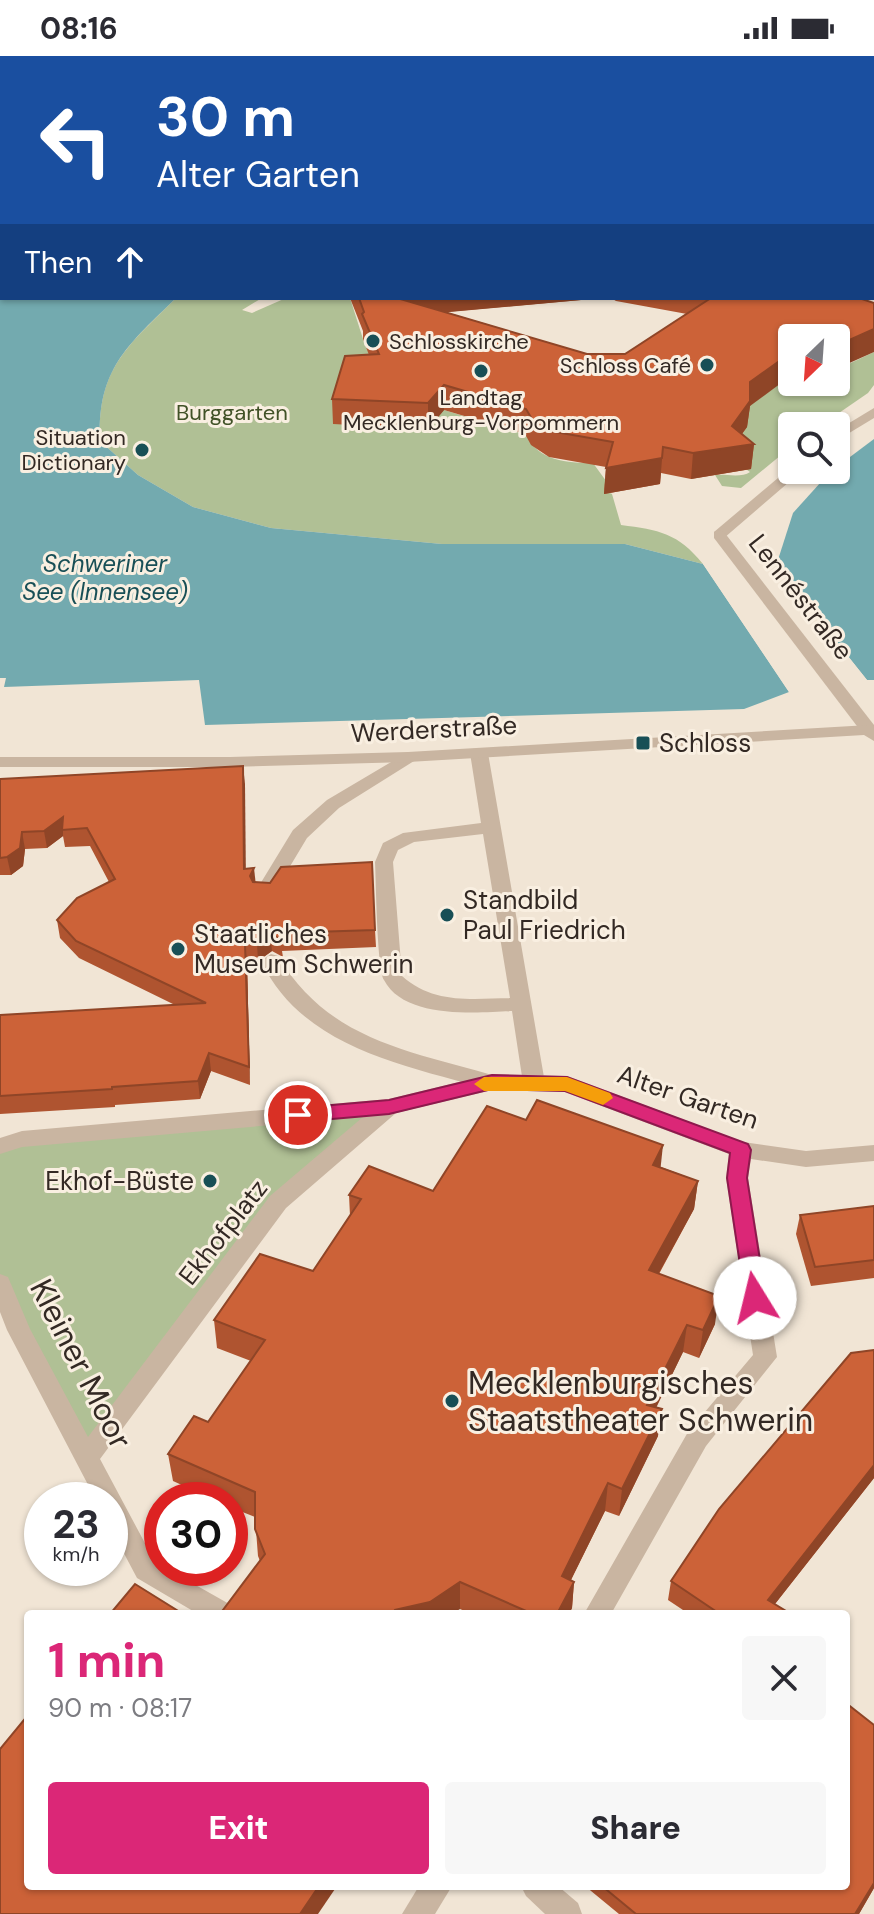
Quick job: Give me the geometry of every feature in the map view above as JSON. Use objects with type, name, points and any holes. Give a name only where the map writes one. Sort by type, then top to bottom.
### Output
[{"type":"street","points":[[850,428],[874,412]]},
{"type":"street","name":"Lennéstraße","points":[[779,484],[719,535],[872,733]]},
{"type":"street","name":"Werderstraße","points":[[0,762],[230,762],[408,757],[872,733]]},
{"type":"street","points":[[479,753],[534,1083]]},
{"type":"street","points":[[264,894],[300,834],[333,804],[408,757]]},
{"type":"street","points":[[492,827],[410,837],[390,847],[384,862],[392,978],[404,991],[447,1007],[522,1004]]},
{"type":"street","points":[[271,961],[275,974],[293,997],[333,1025],[384,1052],[492,1082]]},
{"type":"street","name":"Alter Garten","points":[[389,1107],[492,1082],[567,1084],[741,1150],[806,1159],[874,1153]]},
{"type":"street","points":[[0,1146],[22,1139],[389,1107]]},
{"type":"street","name":"Ekhofplatz","points":[[88,1456],[278,1202],[389,1107]]},
{"type":"street","points":[[599,1610],[697,1439],[765,1357],[737,1178],[741,1150]]},
{"type":"street","name":"Kleiner Moor","points":[[0,1283],[10,1332],[88,1456],[146,1570],[215,1610]]},
{"type":"street","points":[[417,1914],[434,1890]]},
{"type":"street","points":[[540,1890],[567,1914]]},
{"type":"green space","name":"Burggarten","points":[[174,300],[259,300],[242,310],[252,313],[281,300],[351,300],[363,339],[444,410],[527,435],[538,450],[554,459],[593,463],[609,485],[608,492],[612,494],[621,525],[676,539],[703,564],[625,544],[442,544],[271,528],[193,507],[138,475],[100,441],[100,416],[110,376],[143,330]]},
{"type":"green space","points":[[874,352],[874,385],[868,393],[840,412],[778,412],[778,458],[741,488],[722,486],[715,475],[750,472],[739,464],[742,411],[778,385],[778,396],[850,396],[850,363]]},
{"type":"green space","points":[[389,1107],[278,1202],[88,1456],[0,1283],[0,1147]]},
{"type":"water","name":"Schweriner See (Innensee)","points":[[0,300],[174,300],[130,345],[110,377],[104,395],[100,441],[138,475],[193,507],[271,528],[442,544],[625,544],[703,564],[789,692],[744,709],[205,725],[199,680],[4,687],[6,678],[0,678]]},
{"type":"water","points":[[874,439],[874,680],[867,680],[776,566],[793,513],[819,484],[850,484],[850,457]]},
{"type":"pier","points":[[773,562],[867,680],[862,681],[773,569]]},
{"type":"pier","points":[[707,563],[793,692],[789,692],[703,564]]},
{"type":"building","points":[[360,300],[404,300],[587,354],[625,354],[708,300],[865,300],[874,303],[874,329],[850,340],[850,324],[778,324],[778,362],[750,382],[750,401],[732,426],[754,444],[693,453],[663,447],[662,458],[606,468],[613,442],[550,431],[532,419],[526,409],[444,385],[428,403],[332,399],[345,356],[379,354],[362,314]]},
{"type":"building","name":"Staatliches Museum Schwerin","points":[[243,766],[244,869],[254,868],[250,876],[253,882],[270,883],[281,867],[372,862],[375,930],[281,933],[281,940],[270,933],[257,943],[245,944],[249,1067],[209,1053],[198,1081],[0,1096],[0,1015],[206,1003],[76,941],[57,920],[77,898],[115,879],[87,828],[62,830],[63,817],[44,831],[22,832],[20,848],[0,858],[0,779]]},
{"type":"building","name":"Mecklenburgisches Staatstheater Schwerin","points":[[537,1100],[663,1145],[653,1165],[698,1181],[649,1270],[719,1296],[703,1330],[687,1325],[647,1405],[662,1409],[622,1489],[608,1483],[562,1576],[574,1582],[559,1610],[524,1610],[460,1582],[430,1602],[395,1610],[223,1610],[241,1586],[248,1586],[248,1577],[265,1554],[255,1529],[255,1492],[248,1489],[248,1482],[232,1482],[168,1454],[194,1416],[208,1422],[265,1340],[214,1320],[260,1254],[313,1271],[361,1199],[349,1195],[369,1166],[433,1191],[487,1106],[526,1120]]},
{"type":"building","points":[[874,1206],[874,1260],[815,1267],[800,1215]]},
{"type":"building","points":[[874,1350],[874,1465],[768,1600],[784,1610],[714,1610],[671,1581],[719,1509],[851,1353]]},
{"type":"building","points":[[135,1584],[177,1610],[113,1610]]},
{"type":"building","points":[[850,1706],[874,1725],[874,1883],[855,1914],[636,1914],[607,1890],[850,1890]]},
{"type":"building","points":[[24,1720],[24,1890],[316,1890],[300,1914],[0,1914],[0,1749]]},
{"type":"slow traffic","points":[[484,1084],[567,1084],[603,1098]]},
{"type":"place","name":"Schlosskirche","points":[[373,341]]},
{"type":"place","name":"Schloss Café","points":[[707,365]]},
{"type":"place","name":"Landtag Mecklenburg-Vorpommern","points":[[481,371]]},
{"type":"place","name":"Situation Dictionary","points":[[142,450]]},
{"type":"place","name":"Schloss","points":[[643,743]]},
{"type":"place","name":"Standbild Paul Friedrich","points":[[447,915]]},
{"type":"place","name":"Staatliches Museum Schwerin","points":[[178,949]]},
{"type":"place","name":"Ekhof-Büste","points":[[210,1181]]},
{"type":"place","name":"Mecklenburgisches Staatstheater Schwerin","points":[[452,1401]]},
{"type":"route","points":[[298,1115],[389,1107],[492,1082],[567,1084],[741,1150],[737,1178],[755,1298]]}]
